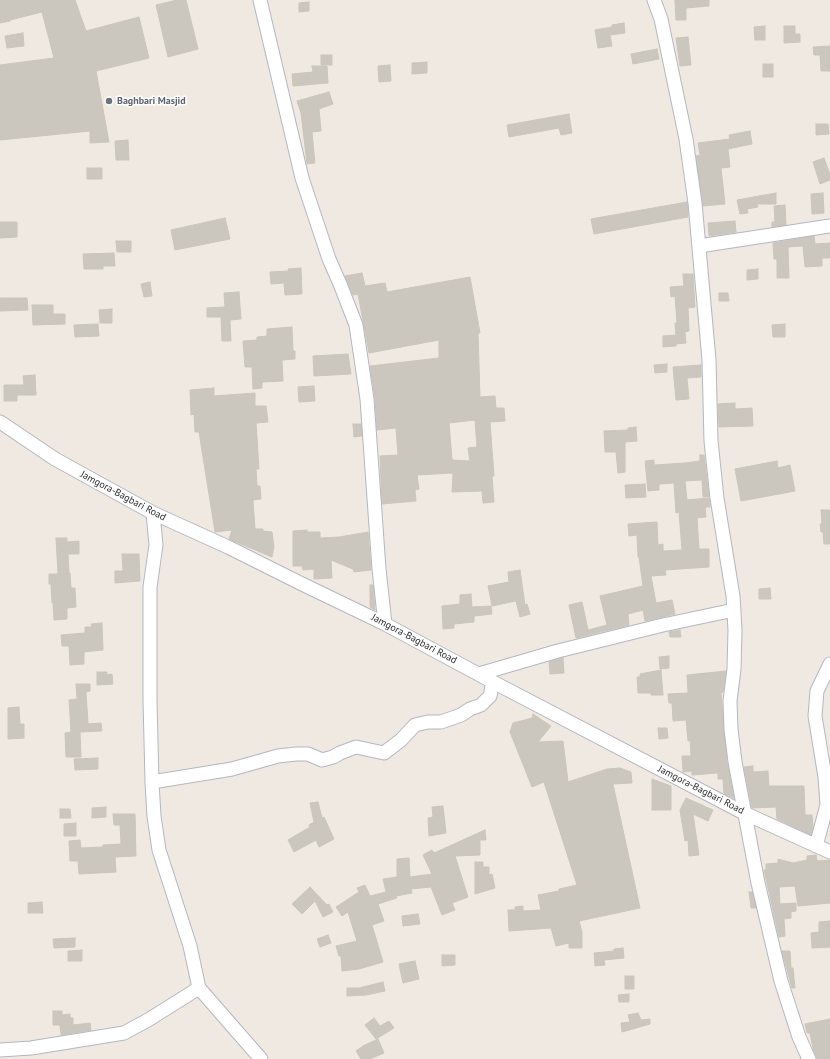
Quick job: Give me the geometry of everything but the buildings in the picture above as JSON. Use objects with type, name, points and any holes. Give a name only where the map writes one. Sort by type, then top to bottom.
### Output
[{"type":"street","points":[[260,0],[302,178],[328,259],[340,284],[356,325],[367,399],[379,569],[385,624]]},
{"type":"street","points":[[654,0],[661,19],[686,139],[699,246],[709,360],[712,448],[717,498],[734,610],[734,669],[730,701],[735,762],[758,883],[781,980],[799,1037],[809,1059]]},
{"type":"street","points":[[699,246],[830,226]]},
{"type":"street","name":"Jamgora-Bagbari Road","points":[[0,422],[55,459],[153,513],[228,547],[385,624],[744,813],[830,852]]},
{"type":"street","points":[[153,513],[156,545],[150,587],[150,700],[154,816],[159,850],[190,946],[199,988],[261,1059]]},
{"type":"street","points":[[479,674],[558,651],[663,625],[734,610]]},
{"type":"street","points":[[816,846],[827,806],[825,778],[815,716],[817,691],[830,664]]},
{"type":"street","points":[[152,782],[232,769],[284,755],[308,754],[322,760],[356,747],[384,753],[401,740],[415,725],[428,722],[441,722],[461,716],[470,709],[481,705],[490,696],[493,682]]},
{"type":"street","points":[[0,1050],[31,1048],[124,1033],[148,1020],[199,988]]},
{"type":"place","name":"Baghbari Masjid","points":[[109,101]]}]
